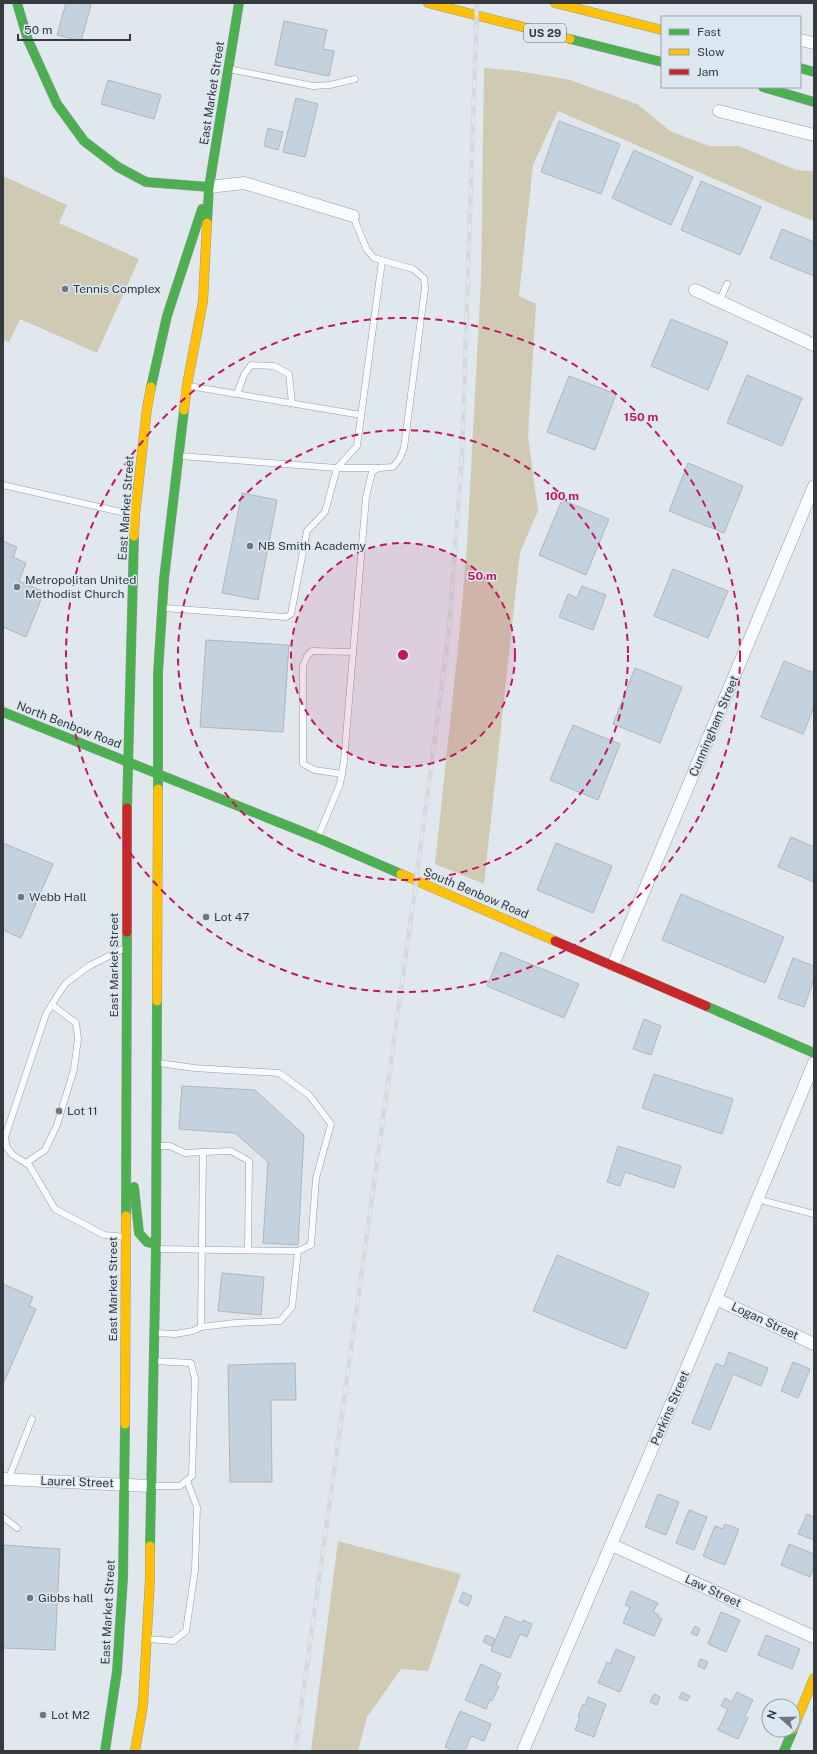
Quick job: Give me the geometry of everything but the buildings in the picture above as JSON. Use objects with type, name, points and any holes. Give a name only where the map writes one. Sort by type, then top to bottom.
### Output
[{"type":"main road","points":[[17,3],[28,40],[57,104],[84,141],[118,167],[146,182],[209,187]]},
{"type":"main road","name":"East Market Street","points":[[135,1751],[143,1705],[150,1578],[150,1486],[156,1246],[158,673],[162,608],[178,456],[187,386],[203,302],[209,187],[238,3]]},
{"type":"main road","name":"US 29","points":[[428,3],[661,62]]},
{"type":"main road","name":"US 29","points":[[555,3],[661,30]]},
{"type":"main road","points":[[801,68],[814,72]]},
{"type":"main road","points":[[766,88],[814,102]]},
{"type":"main road","name":"East Market Street","points":[[105,1751],[117,1671],[123,1578],[127,761],[135,515],[148,408],[167,316],[209,187]]},
{"type":"main road","name":"North Benbow Road","points":[[3,712],[127,761]]},
{"type":"main road","name":"South Benbow Road","points":[[127,761],[318,838],[814,1053]]},
{"type":"main road","points":[[125,1122],[139,1232],[147,1242],[156,1246]]},
{"type":"main road","points":[[801,1710],[814,1678]]},
{"type":"main road","points":[[784,1751],[789,1738]]},
{"type":"street","points":[[801,40],[814,44]]},
{"type":"street","points":[[719,111],[814,135]]},
{"type":"street","points":[[209,187],[244,183],[353,216]]},
{"type":"street","points":[[695,290],[814,345]]},
{"type":"street","name":"Cunningham Street","points":[[613,965],[814,486]]},
{"type":"street","name":"Perkins Street","points":[[523,1751],[612,1545],[814,1063]]},
{"type":"street","name":"Logan Street","points":[[716,1299],[814,1344]]},
{"type":"street","name":"Laurel Street","points":[[5,1480],[150,1486]]},
{"type":"street","name":"Law Street","points":[[612,1545],[814,1637]]},
{"type":"lane","points":[[228,69],[313,86],[330,85],[355,79]]},
{"type":"lane","points":[[178,456],[336,468],[393,467],[400,458],[404,448],[425,288],[424,278],[413,269],[374,258],[367,250],[363,236],[353,216]]},
{"type":"lane","points":[[162,608],[286,617],[291,614],[307,531],[325,512],[336,468],[357,446],[382,261]]},
{"type":"lane","points":[[719,302],[727,284]]},
{"type":"lane","points":[[237,394],[244,375],[251,364],[274,366],[288,374],[292,403]]},
{"type":"lane","points":[[187,386],[361,415]]},
{"type":"lane","points":[[318,838],[340,784],[342,774],[366,497],[372,472],[378,468]]},
{"type":"lane","points":[[3,485],[135,515]]},
{"type":"lane","points":[[342,774],[315,770],[303,764],[303,666],[307,656],[312,651],[353,652]]},
{"type":"lane","points":[[125,1237],[104,1235],[55,1209],[29,1165],[7,1148],[5,1137],[46,1014],[66,983],[89,966],[126,947]]},
{"type":"lane","points":[[26,1163],[45,1150],[57,1125],[74,1069],[78,1039],[76,1023],[52,1005]]},
{"type":"lane","points":[[156,1246],[202,1249],[298,1251],[311,1245],[316,1178],[331,1124],[309,1095],[279,1072],[194,1068],[157,1063]]},
{"type":"lane","points":[[156,1146],[170,1146],[185,1153],[231,1151],[249,1161],[248,1250]]},
{"type":"lane","points":[[200,1327],[203,1152]]},
{"type":"lane","points":[[758,1199],[814,1214]]},
{"type":"lane","points":[[154,1332],[175,1334],[192,1331],[200,1327],[235,1323],[280,1321],[292,1308],[298,1251]]},
{"type":"lane","points":[[150,1486],[180,1486],[192,1476],[195,1379],[191,1363],[153,1361]]},
{"type":"lane","points":[[5,1480],[32,1418]]},
{"type":"lane","points":[[146,1639],[173,1641],[186,1631],[195,1570],[198,1507],[187,1481]]},
{"type":"lane","points":[[3,1517],[17,1528]]},
{"type":"shaded area","points":[[484,68],[518,71],[570,80],[637,104],[670,131],[709,146],[739,146],[796,170],[814,171],[814,221],[558,111],[533,165],[519,296],[536,304],[528,436],[538,511],[520,552],[484,884],[435,864],[459,638],[467,546],[481,281]]},
{"type":"shaded area","name":"Tennis Complex","points":[[3,176],[67,205],[59,223],[139,259],[97,353],[20,319],[9,342],[3,340]]},
{"type":"shaded area","points":[[338,1541],[461,1574],[428,1671],[401,1669],[367,1717],[358,1751],[311,1751]]},
{"type":"railway","points":[[295,1751],[414,897],[449,630],[462,456],[477,3]]},
{"type":"traffic: fast","points":[[17,3],[28,40],[57,104],[84,141],[118,167],[146,182],[209,187]]},
{"type":"traffic: fast","points":[[207,223],[209,187],[239,3]]},
{"type":"traffic: fast","points":[[570,39],[661,62]]},
{"type":"traffic: fast","points":[[801,68],[814,72]]},
{"type":"traffic: fast","points":[[766,88],[814,102]]},
{"type":"traffic: fast","points":[[151,387],[167,316],[202,209]]},
{"type":"traffic: fast","points":[[158,789],[158,673],[164,579],[184,410]]},
{"type":"traffic: fast","points":[[127,808],[134,536]]},
{"type":"traffic: fast","points":[[3,712],[318,838],[401,874]]},
{"type":"traffic: fast","points":[[126,1216],[127,932]]},
{"type":"traffic: fast","points":[[150,1546],[156,1249],[157,1001]]},
{"type":"traffic: fast","points":[[706,1006],[814,1053]]},
{"type":"traffic: fast","points":[[134,1187],[139,1233],[147,1242],[156,1244]]},
{"type":"traffic: fast","points":[[105,1751],[117,1671],[123,1578],[125,1424]]},
{"type":"traffic: fast","points":[[784,1751],[790,1738]]},
{"type":"traffic: slow","points":[[428,3],[570,39]]},
{"type":"traffic: slow","points":[[555,3],[661,30]]},
{"type":"traffic: slow","points":[[184,410],[187,385],[203,301],[207,223]]},
{"type":"traffic: slow","points":[[134,536],[147,408],[151,387]]},
{"type":"traffic: slow","points":[[157,1001],[158,789]]},
{"type":"traffic: slow","points":[[401,874],[555,941]]},
{"type":"traffic: slow","points":[[125,1424],[126,1216]]},
{"type":"traffic: slow","points":[[135,1751],[143,1705],[150,1578],[150,1546]]},
{"type":"traffic: slow","points":[[801,1710],[814,1678]]},
{"type":"traffic: jam","points":[[127,808],[127,932]]},
{"type":"traffic: jam","points":[[555,941],[706,1006]]},
{"type":"place","name":"Tennis Complex","points":[[65,289]]},
{"type":"place","name":"NB Smith Academy","points":[[250,546]]},
{"type":"place","name":"Metropolitan United Methodist Church","points":[[17,587]]},
{"type":"place","name":"Webb Hall","points":[[21,897]]},
{"type":"place","name":"Lot 47","points":[[206,917]]},
{"type":"place","name":"Lot 11","points":[[59,1111]]},
{"type":"place","name":"Gibbs hall","points":[[30,1598]]},
{"type":"place","name":"Lot M2","points":[[43,1715]]}]
